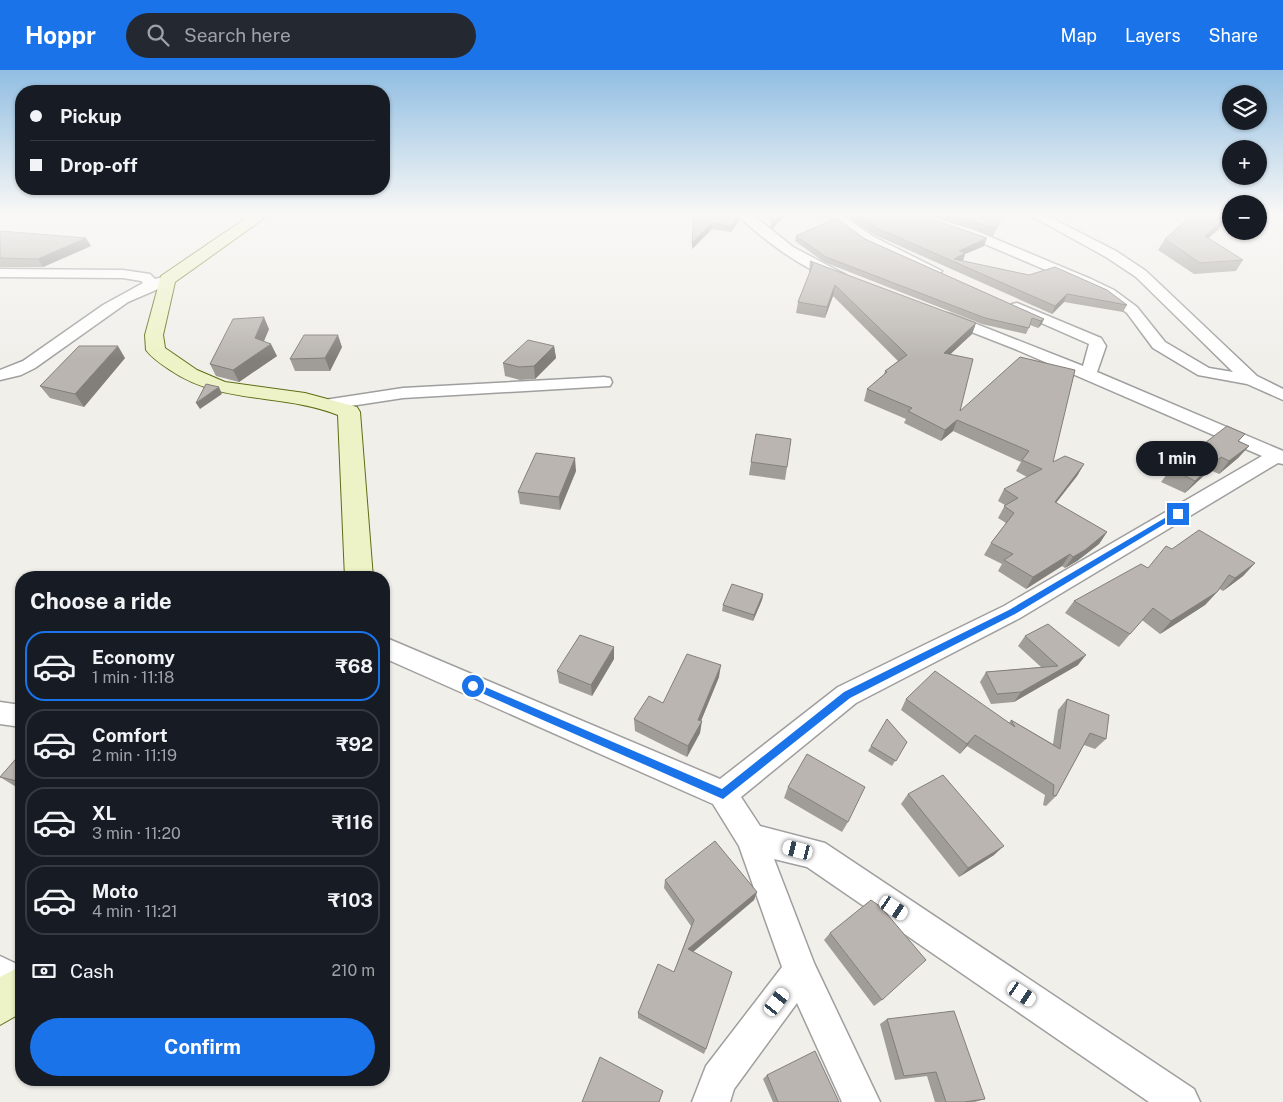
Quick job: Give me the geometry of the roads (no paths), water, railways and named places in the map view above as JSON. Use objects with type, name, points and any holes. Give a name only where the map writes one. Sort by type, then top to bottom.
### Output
[{"type":"street","points":[[0,375],[35,361],[112,308],[159,282],[189,262]]},
{"type":"street","points":[[806,262],[857,282]]},
{"type":"street","points":[[917,262],[947,276]]},
{"type":"street","points":[[1039,262],[1109,293],[1132,310],[1160,345],[1204,372],[1251,380],[1283,395]]},
{"type":"street","points":[[1123,262],[1141,274],[1251,380]]},
{"type":"street","points":[[0,274],[122,274],[145,277],[159,282]]},
{"type":"street","points":[[159,282],[154,335],[156,350],[176,368],[227,389],[331,404],[349,412],[359,571]]},
{"type":"street","points":[[1004,301],[1095,341],[1098,346],[1088,374]]},
{"type":"street","points":[[930,310],[1088,374],[1280,456]]},
{"type":"street","points":[[331,404],[403,393],[604,382]]},
{"type":"street","points":[[723,794],[847,695],[1012,612],[1280,456]]},
{"type":"street","points":[[390,650],[723,794],[750,838],[800,971],[861,1102]]},
{"type":"street","points":[[0,713],[15,715]]},
{"type":"street","points":[[750,838],[814,854],[1181,1102]]},
{"type":"street","points":[[711,1102],[719,1079],[800,971]]},
{"type":"street","points":[[0,973],[15,982]]},
{"type":"street","points":[[0,1004],[15,990]]}]
